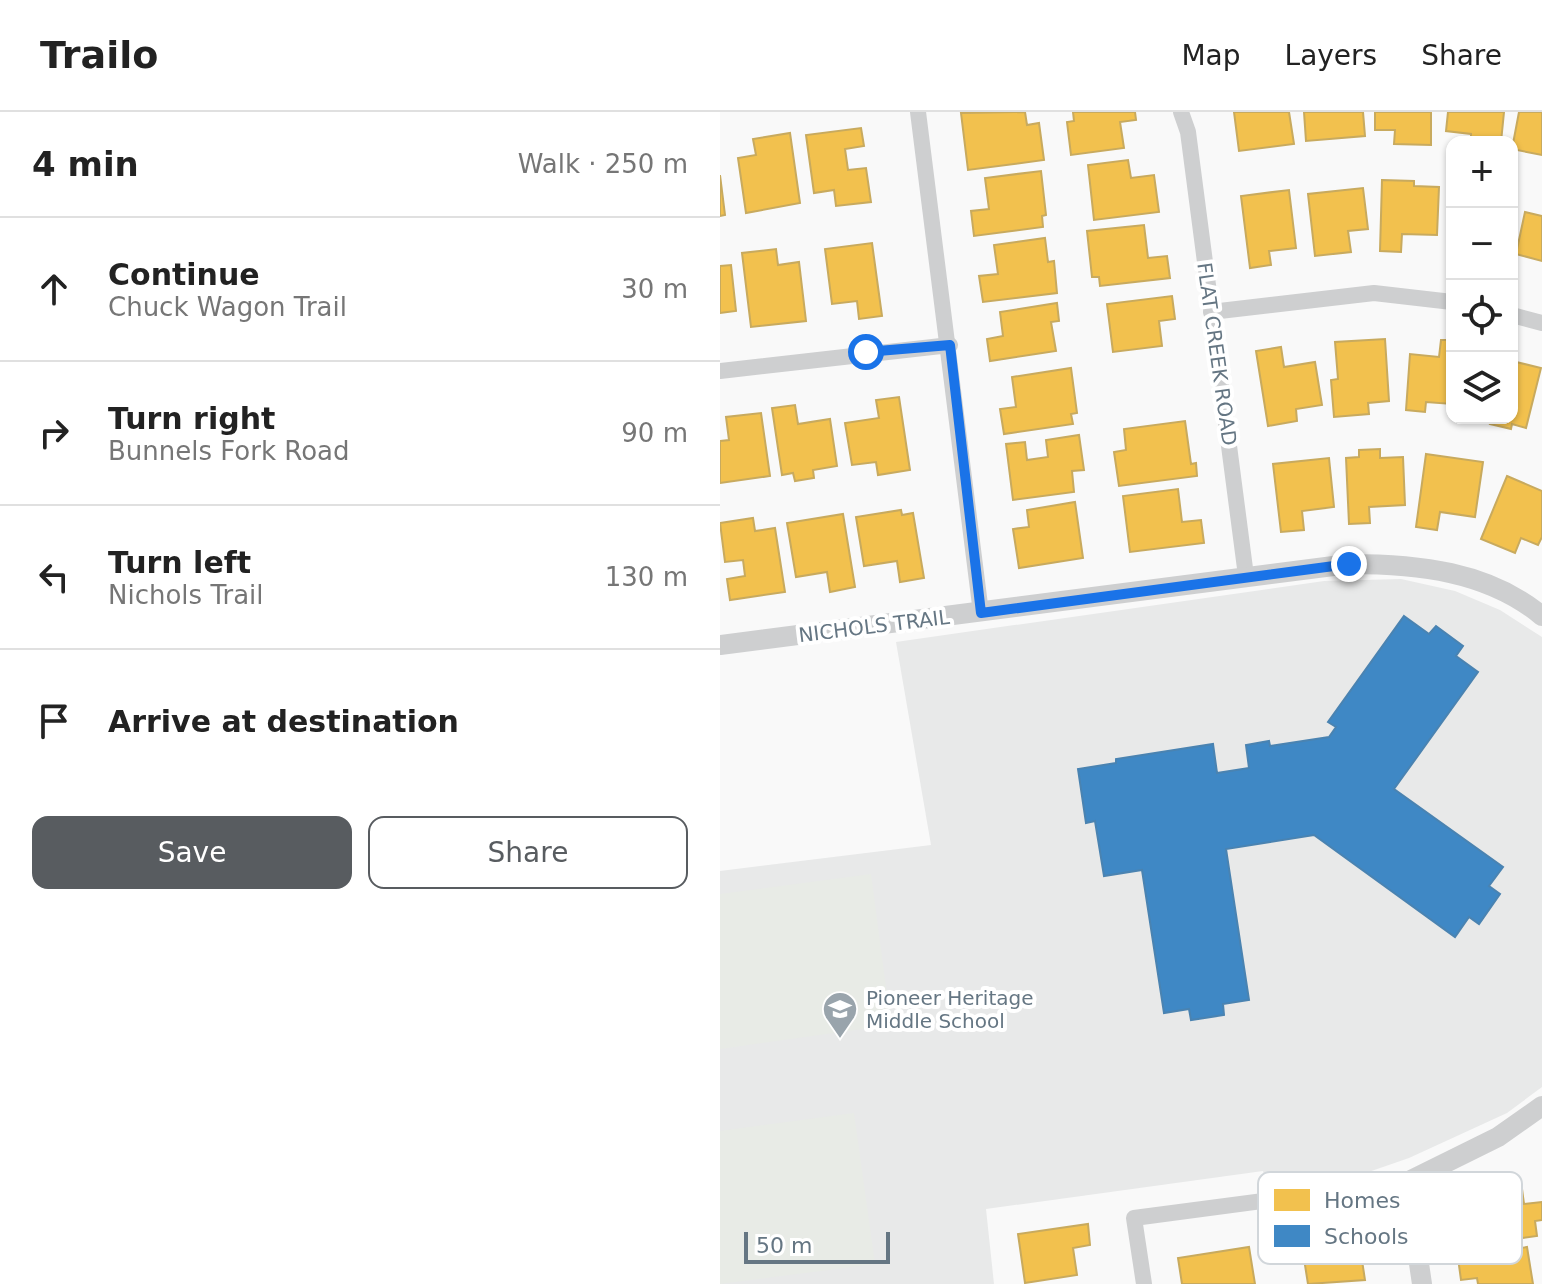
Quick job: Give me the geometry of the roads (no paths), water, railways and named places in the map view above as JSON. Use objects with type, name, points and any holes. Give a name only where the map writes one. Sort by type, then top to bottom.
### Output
[{"type":"street","points":[[918,112],[950,345],[981,613]]},
{"type":"street","name":"FLAT CREEK ROAD","points":[[1181,112],[1188,132],[1246,576]]},
{"type":"street","name":"FLAT CREEK ROAD","points":[[1188,132],[1191,112]]},
{"type":"street","points":[[1211,312],[1374,293],[1446,301]]},
{"type":"street","points":[[1518,317],[1542,323]]},
{"type":"street","points":[[720,371],[950,345]]},
{"type":"street","name":"NICHOLS TRAIL","points":[[720,645],[1349,564],[1407,564],[1463,576],[1501,591],[1542,616]]},
{"type":"street","points":[[1427,1172],[1498,1137],[1542,1106]]},
{"type":"street","points":[[1144,1284],[1134,1218],[1258,1202]]},
{"type":"street","points":[[1419,1264],[1422,1284]]},
{"type":"place","name":"Pioneer Heritage Middle School","points":[[840,1040]]}]
